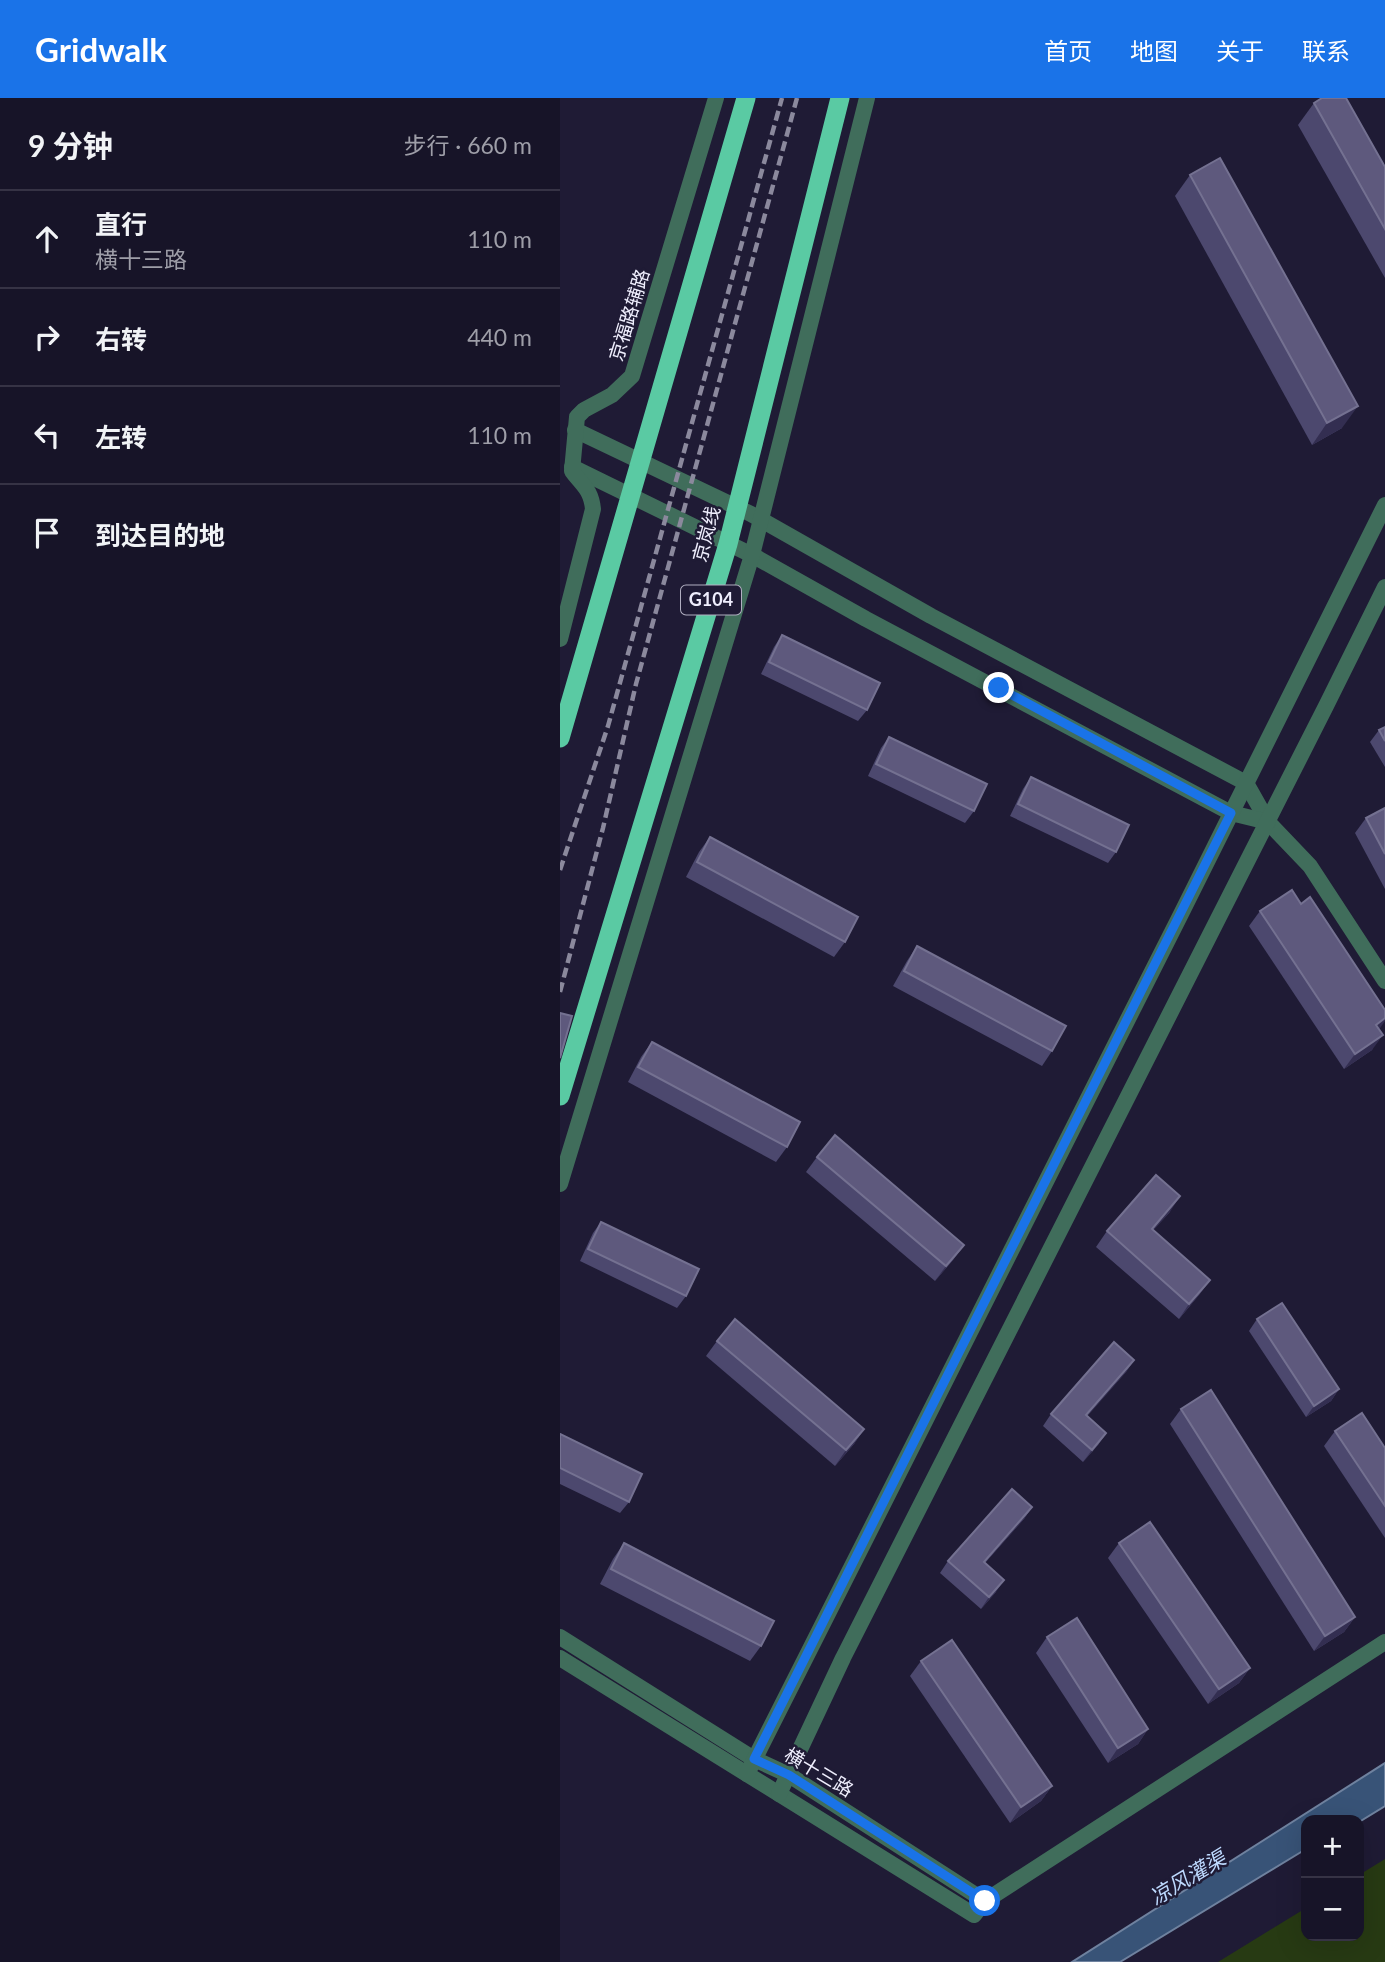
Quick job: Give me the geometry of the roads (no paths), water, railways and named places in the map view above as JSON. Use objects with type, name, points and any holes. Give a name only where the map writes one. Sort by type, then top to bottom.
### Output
[{"type":"highway","points":[[560,738],[746,98]]},
{"type":"highway","name":"京岚线","points":[[560,1096],[728,544],[840,98]]},
{"type":"street","name":"京福路辅路","points":[[575,430],[580,413],[622,388],[636,367],[716,98]]},
{"type":"street","points":[[560,1184],[762,520],[867,98]]},
{"type":"street","points":[[560,639],[593,509],[589,493],[583,482],[574,475],[572,467],[575,430],[737,506],[931,616],[1246,783],[1268,822],[1310,866],[1385,981]]},
{"type":"street","points":[[572,467],[752,555],[866,619],[1231,813],[1268,822]]},
{"type":"street","points":[[747,1774],[1385,505]]},
{"type":"street","points":[[779,1794],[843,1658],[1385,587]]},
{"type":"street","name":"横十三路","points":[[560,1637],[754,1759],[789,1775],[985,1901],[974,1915],[560,1658]]},
{"type":"street","points":[[985,1901],[1385,1642]]},
{"type":"water","points":[[1385,1763],[1385,1806],[1364,1819],[1364,1815],[1303,1815]]},
{"type":"water","points":[[1301,1816],[1301,1852],[1120,1962],[1072,1962]]},
{"type":"railway","points":[[560,870],[608,726],[782,98]]},
{"type":"railway","points":[[560,992],[603,828],[636,684],[797,98]]},
{"type":"water label","name":"凉风灌渠","points":[[1188,1878]]}]
